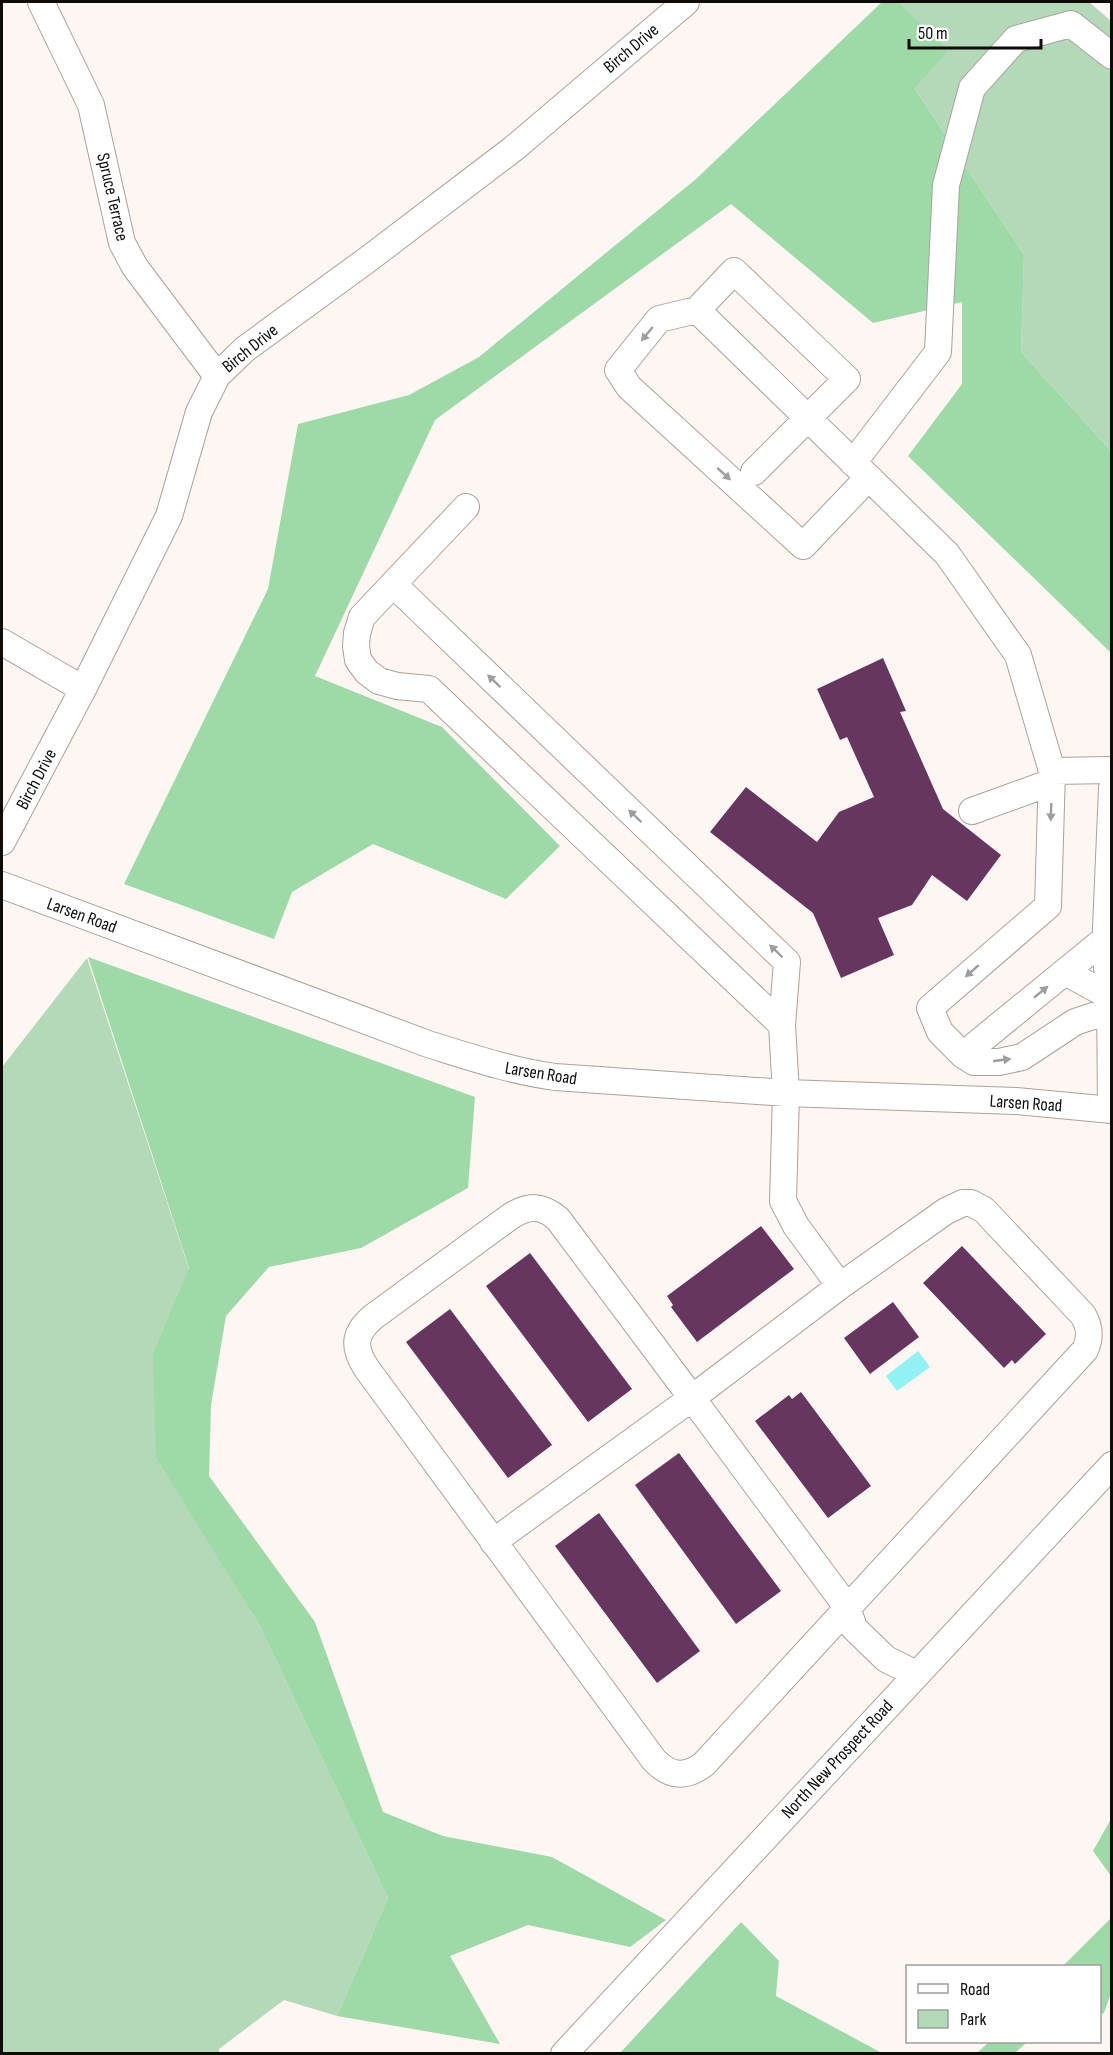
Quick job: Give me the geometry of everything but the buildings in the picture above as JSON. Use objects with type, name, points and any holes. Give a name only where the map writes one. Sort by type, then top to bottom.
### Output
[{"type":"street","name":"Spruce Terrace","points":[[41,2],[91,105],[122,243],[135,267],[217,376]]},
{"type":"street","name":"Birch Drive","points":[[2,842],[84,689],[169,516],[199,412],[217,376],[245,349],[513,149],[686,2]]},
{"type":"street","points":[[754,472],[847,379],[734,271],[697,310],[659,319],[618,370],[629,387],[803,546],[861,470],[938,352],[946,185],[972,88],[1016,39],[1071,24],[1112,56]]},
{"type":"street","points":[[697,310],[947,554],[1018,654],[1052,776],[1048,906],[930,1008],[940,1032],[963,1055],[974,1062],[999,1062],[1022,1057],[1075,1022],[1094,1016],[1111,1006]]},
{"type":"street","points":[[466,507],[362,617],[357,633],[358,660],[367,672],[379,681],[397,686],[429,689],[782,1025]]},
{"type":"street","points":[[393,584],[787,962],[782,1025],[786,1094],[783,1201],[796,1226],[840,1286]]},
{"type":"street","points":[[2,642],[84,689]]},
{"type":"street","points":[[972,811],[1052,776],[1112,770]]},
{"type":"street","points":[[1111,1110],[1111,1006],[1105,939],[1112,788]]},
{"type":"street","name":"Larsen Road","points":[[2,885],[416,1040],[499,1067],[555,1077],[786,1094],[1016,1101],[1111,1110]]},
{"type":"street","points":[[963,1055],[1105,939]]},
{"type":"street","points":[[1065,972],[1111,1006]]},
{"type":"street","points":[[493,1542],[692,1398],[840,1286],[955,1205],[971,1203],[984,1210],[1083,1315],[1089,1331],[1089,1341],[1078,1359],[847,1607],[704,1764],[695,1771],[679,1775],[662,1768],[654,1760],[493,1542],[367,1369],[360,1358],[357,1341],[365,1324],[373,1317],[512,1216],[525,1208],[540,1208],[550,1212],[558,1219],[692,1398],[847,1607],[854,1628],[886,1659],[916,1674]]},
{"type":"street","name":"North New Prospect Road","points":[[564,2054],[1112,1466]]},
{"type":"green space","points":[[882,2],[899,2],[948,50],[915,89],[1024,255],[1021,352],[1111,451],[1111,653],[908,456],[962,384],[962,302],[873,323],[731,204],[435,420],[315,676],[442,727],[560,846],[506,899],[373,844],[292,892],[274,939],[124,884],[268,589],[298,424],[409,395],[479,357],[696,179]]},
{"type":"green space","points":[[899,2],[1089,2],[1111,21],[1111,451],[1021,352],[1024,255],[915,89],[947,50]]},
{"type":"green space","points":[[88,957],[475,1097],[468,1188],[361,1248],[269,1267],[226,1316],[211,1405],[209,1476],[315,1622],[383,1812],[443,1836],[552,1857],[666,1920],[630,1947],[528,1925],[450,1956],[500,2044],[337,2016],[388,1898],[261,1628],[156,1457],[153,1352],[189,1268]]},
{"type":"green space","points":[[87,958],[189,1269],[153,1352],[217,1555],[261,1628],[388,1898],[337,2016],[284,2000],[219,2049],[219,2053],[2,2053],[2,1067]]},
{"type":"green space","points":[[1111,1819],[1111,1876],[1093,1851]]},
{"type":"green space","points":[[1111,1918],[1111,1993],[1104,2013],[1101,2014],[1101,1965],[1064,1965]]},
{"type":"green space","points":[[741,1922],[779,1961],[776,1996],[882,2053],[620,2053]]},
{"type":"green space","points":[[988,2043],[1026,2043],[1015,2053],[977,2053]]},
{"type":"water","points":[[918,1351],[930,1367],[897,1391],[886,1376]]}]
